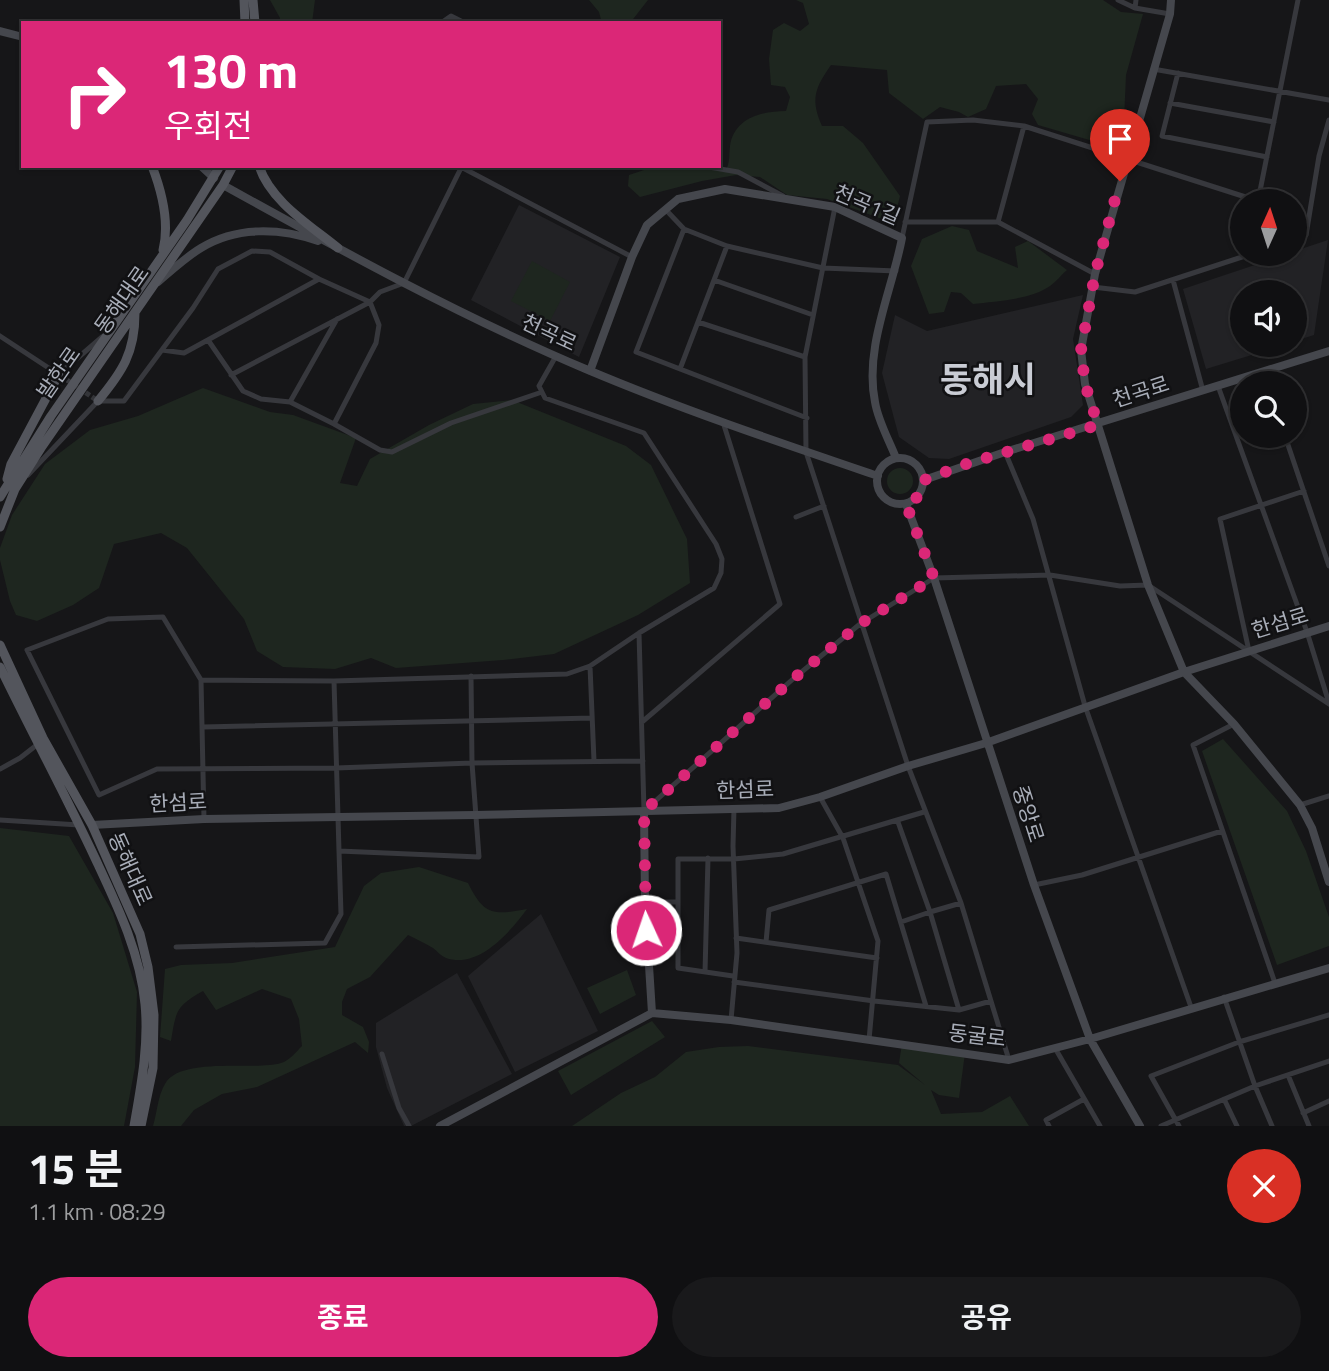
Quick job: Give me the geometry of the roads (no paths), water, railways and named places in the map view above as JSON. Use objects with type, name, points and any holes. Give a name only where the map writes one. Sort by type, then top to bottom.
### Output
[{"type":"main road","points":[[244,0],[245,21]]},
{"type":"main road","points":[[253,0],[255,21]]},
{"type":"main road","points":[[153,168],[166,223],[162,256]]},
{"type":"main road","name":"발한로","points":[[0,497],[10,488],[219,168]]},
{"type":"main road","name":"동해대로","points":[[0,527],[10,488],[135,313],[232,168]]},
{"type":"main road","points":[[260,168],[270,188],[284,203],[338,248]]},
{"type":"main road","points":[[214,178],[223,185]]},
{"type":"main road","points":[[99,401],[121,373],[134,333],[135,313]]},
{"type":"main road","points":[[10,488],[11,464],[63,377]]},
{"type":"main road","name":"동해대로","points":[[0,645],[43,738],[92,825],[140,934],[152,992],[153,1068],[141,1126]]},
{"type":"main road","points":[[0,667],[79,825],[92,825]]},
{"type":"main road","name":"동해대로","points":[[79,825],[125,922],[143,989],[145,1046],[134,1126]]},
{"type":"street","points":[[1118,0],[1135,8],[1171,14]]},
{"type":"street","points":[[1135,8],[1136,0]]},
{"type":"street","points":[[1171,0],[1171,14],[1127,158],[1092,287],[1081,350],[1085,384],[1148,584],[1184,672],[1234,724],[1300,805],[1312,828],[1329,882]]},
{"type":"street","points":[[902,238],[927,122],[973,120],[1024,126],[1258,201],[1298,0]]},
{"type":"street","points":[[444,21],[451,16],[461,21]]},
{"type":"street","points":[[0,31],[21,36]]},
{"type":"street","points":[[1153,69],[1329,100]]},
{"type":"street","points":[[1178,73],[1162,136],[1267,158]]},
{"type":"street","points":[[1170,103],[1275,122]]},
{"type":"street","points":[[1307,229],[1319,156],[1329,120]]},
{"type":"street","points":[[998,222],[1024,126]]},
{"type":"street","points":[[203,168],[214,178]]},
{"type":"street","points":[[231,375],[370,302],[380,292],[404,283],[460,168]]},
{"type":"street","points":[[462,168],[632,257]]},
{"type":"street","points":[[715,168],[738,172],[789,199]]},
{"type":"street","name":"천곡로","points":[[223,185],[404,283],[556,356],[723,422],[878,477]]},
{"type":"street","name":"천곡1길","points":[[666,210],[678,199],[725,189],[835,207],[902,238],[875,345],[872,374],[875,404],[896,458]]},
{"type":"street","points":[[835,207],[805,357],[806,452],[908,766],[961,903],[1009,1060]]},
{"type":"street","points":[[590,371],[632,257],[647,225],[666,210],[684,229],[727,246],[822,268],[895,271]]},
{"type":"street","points":[[905,222],[998,222],[1095,274]]},
{"type":"street","points":[[684,229],[636,352],[807,418]]},
{"type":"street","points":[[155,283],[200,248],[221,238],[247,232],[272,231],[300,235],[338,248]]},
{"type":"street","points":[[680,369],[727,246]]},
{"type":"street","points":[[10,488],[99,401],[124,401],[218,269],[252,251],[270,252],[319,279],[370,302],[379,325],[376,343],[334,424]]},
{"type":"street","points":[[1092,287],[1135,292],[1230,261]]},
{"type":"street","points":[[162,350],[184,353],[319,279]]},
{"type":"street","points":[[714,280],[813,315]]},
{"type":"street","points":[[1173,280],[1203,391]]},
{"type":"street","points":[[290,402],[338,318]]},
{"type":"street","points":[[698,322],[805,357]]},
{"type":"street","points":[[0,336],[63,377],[111,330]]},
{"type":"street","points":[[208,340],[243,391],[261,399],[290,402],[380,450],[392,452],[451,423],[542,392]]},
{"type":"street","name":"천곡로","points":[[1267,371],[1329,351]]},
{"type":"street","points":[[201,680],[334,681],[567,674],[590,666],[713,588],[721,573],[722,559],[716,544],[644,433],[545,398],[539,386],[556,356]]},
{"type":"street","name":"천곡로","points":[[924,480],[1230,382]]},
{"type":"street","points":[[1218,386],[1307,632],[1329,703]]},
{"type":"street","points":[[642,722],[780,604],[723,422]]},
{"type":"street","points":[[1289,448],[1329,566]]},
{"type":"street","points":[[1005,452],[1033,519],[1085,706],[1191,1007]]},
{"type":"street","points":[[904,457],[916,463],[924,480],[916,499],[906,504],[896,504],[884,498],[878,490],[878,477],[884,464],[896,458],[904,457]]},
{"type":"street","points":[[1249,651],[1220,519],[1304,491]]},
{"type":"street","name":"중앙로","points":[[906,504],[934,578],[1034,885],[1090,1039],[1140,1126]]},
{"type":"street","points":[[796,517],[824,506]]},
{"type":"street","points":[[644,811],[793,679],[860,624],[934,578],[1050,575],[1120,586],[1148,584],[1329,703]]},
{"type":"street","points":[[204,819],[204,769],[201,680],[163,617],[108,619],[27,650],[99,795],[157,769],[204,769],[336,768],[472,762],[643,761]]},
{"type":"street","name":"한섬로","points":[[92,825],[204,819],[779,808],[986,743],[1184,672],[1329,626]]},
{"type":"street","points":[[440,1126],[652,1013],[645,902],[639,633]]},
{"type":"street","points":[[590,666],[594,761]]},
{"type":"street","points":[[339,851],[479,857],[472,762],[471,676]]},
{"type":"street","points":[[176,947],[325,943],[341,914],[334,681]]},
{"type":"street","points":[[203,727],[592,718]]},
{"type":"street","points":[[1234,724],[1193,745],[1275,983]]},
{"type":"street","points":[[0,769],[38,744]]},
{"type":"street","points":[[1300,805],[1329,796]]},
{"type":"street","points":[[820,797],[843,838],[878,941],[869,1040]]},
{"type":"street","points":[[731,1020],[736,938],[734,808]]},
{"type":"street","points":[[924,812],[898,822],[783,854],[734,859],[678,859],[678,968],[874,1001],[959,1010],[991,1001]]},
{"type":"street","points":[[0,820],[79,825]]},
{"type":"street","points":[[898,822],[930,912],[959,1010]]},
{"type":"street","points":[[1034,885],[1138,858],[1222,831]]},
{"type":"street","points":[[705,972],[708,858]]},
{"type":"street","points":[[766,942],[769,910],[886,874],[926,1006]]},
{"type":"street","points":[[645,902],[678,902]]},
{"type":"street","points":[[901,922],[961,903]]},
{"type":"street","points":[[736,938],[877,958]]},
{"type":"street","name":"동굴로","points":[[652,1013],[731,1020],[1009,1060],[1090,1039],[1329,968]]},
{"type":"street","points":[[1224,998],[1272,1126]]},
{"type":"street","points":[[1179,1126],[1151,1076],[1239,1042],[1329,1015]]},
{"type":"street","points":[[1055,1048],[1100,1126]]},
{"type":"street","points":[[382,1054],[399,1108],[409,1126]]},
{"type":"street","points":[[1161,1126],[1255,1086],[1329,1061]]},
{"type":"street","points":[[1288,1075],[1308,1126]]},
{"type":"street","points":[[1049,1126],[1046,1120],[1084,1098]]},
{"type":"street","points":[[1224,1099],[1237,1126]]},
{"type":"street","points":[[1303,1113],[1329,1101]]},
{"type":"tunnel","points":[[67,380],[98,401]]},
{"type":"district","name":"동해시","points":[[988,380]]}]
